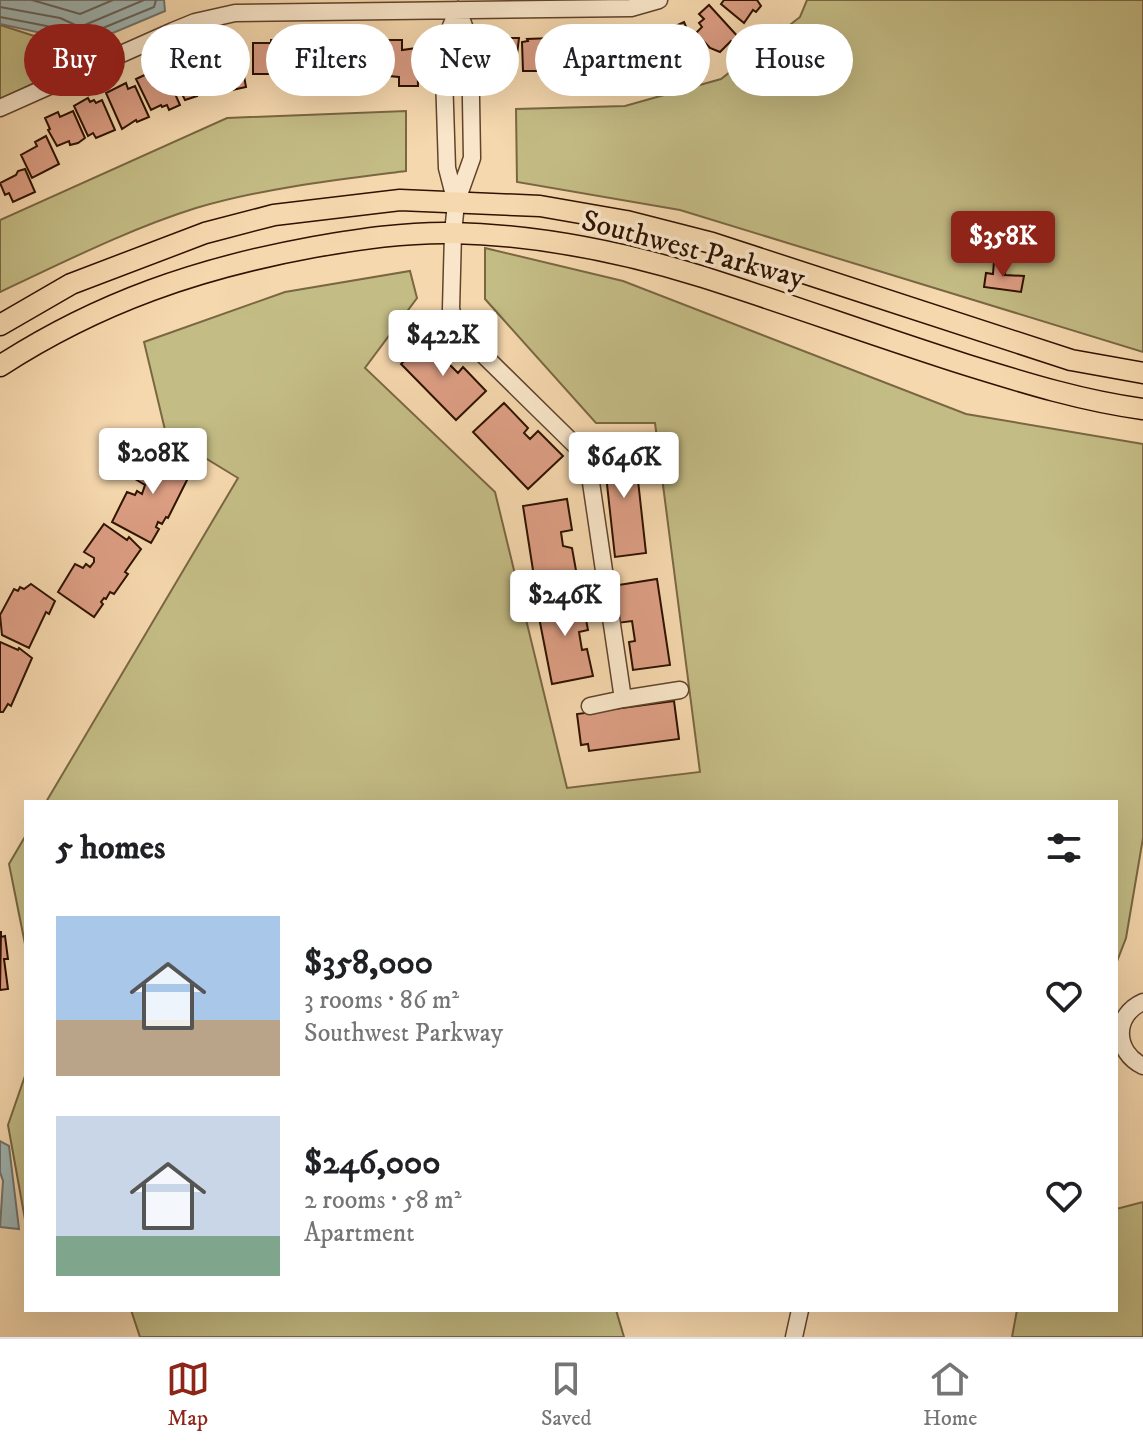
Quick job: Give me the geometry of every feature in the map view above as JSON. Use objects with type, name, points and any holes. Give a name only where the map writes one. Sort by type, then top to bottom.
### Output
[{"type":"main road","name":"Southwest Parkway","points":[[0,325],[71,284],[205,233],[274,215],[400,200],[540,206],[626,221],[712,243],[1071,360],[1143,373]]},
{"type":"main road","name":"Southwest Parkway","points":[[0,366],[75,321],[131,296],[195,273],[262,256],[349,241],[407,234],[453,233],[602,250],[700,276],[1031,385],[1107,405],[1143,409]]},
{"type":"street","points":[[0,108],[195,22],[235,13],[364,5],[458,10],[548,4],[631,8],[659,0]]},
{"type":"street","points":[[456,203],[447,168],[443,45],[458,10]]},
{"type":"street","points":[[458,10],[470,42],[472,158],[456,203],[451,309],[457,329],[579,449],[589,469],[623,699]]},
{"type":"street","points":[[590,706],[680,690]]},
{"type":"street","points":[[1143,1002],[1131,1008],[1125,1016],[1119,1046],[1143,1066]]},
{"type":"street","points":[[794,1337],[800,1312]]},
{"type":"shaded area","points":[[807,0],[1143,0],[1143,352],[680,210],[517,182],[516,109],[625,106],[661,96],[710,96],[710,82],[726,75],[726,96],[853,96],[853,24],[791,24],[800,17]]},
{"type":"shaded area","points":[[0,25],[24,33],[24,88],[0,99]]},
{"type":"shaded area","points":[[406,111],[406,171],[274,190],[196,208],[121,236],[0,292],[0,220],[227,118]]},
{"type":"shaded area","points":[[485,248],[623,281],[966,414],[1143,444],[1143,838],[1126,938],[1118,959],[1118,800],[47,800],[238,478],[166,434],[144,342],[285,292],[410,271],[417,298],[365,368],[495,492],[567,788],[700,772],[655,423],[596,423],[485,299]]},
{"type":"shaded area","points":[[24,838],[24,939],[9,864]]},
{"type":"shaded area","points":[[24,1079],[24,1214],[8,1125]]},
{"type":"shaded area","points":[[1143,1202],[1143,1337],[1012,1337],[1017,1312],[1118,1312],[1118,1208]]},
{"type":"shaded area","points":[[132,1312],[617,1312],[624,1337],[140,1337]]},
{"type":"water","points":[[0,0],[164,0],[165,11],[125,28],[125,24],[24,24],[24,29],[0,24]]},
{"type":"water","points":[[0,1141],[9,1146],[19,1229],[0,1227],[3,1181]]},
{"type":"building","points":[[724,0],[757,0],[761,6],[756,12],[753,10],[744,23],[721,4]]},
{"type":"building","points":[[709,5],[726,24],[726,46],[720,52],[710,48],[710,24],[700,24],[704,19],[699,14]]},
{"type":"building","points":[[535,39],[535,71],[523,71],[522,42]]},
{"type":"building","points":[[395,40],[402,40],[402,50],[411,49],[411,86],[399,86],[399,77],[395,77]]},
{"type":"building","points":[[253,43],[266,43],[266,74],[253,74]]},
{"type":"building","points":[[125,84],[128,89],[135,86],[149,117],[136,120],[122,129],[107,96],[125,96]]},
{"type":"building","points":[[144,96],[176,96],[180,105],[169,110],[167,105],[161,105],[151,110]]},
{"type":"building","points":[[88,98],[96,103],[102,100],[115,130],[96,138],[93,133],[88,136],[74,106]]},
{"type":"building","points":[[73,111],[85,138],[78,143],[70,145],[69,141],[57,146],[45,118],[58,112],[60,117]]},
{"type":"building","points":[[46,136],[59,164],[32,178],[21,155],[37,146],[35,142]]},
{"type":"building","points":[[25,169],[35,192],[13,202],[9,193],[5,195],[0,183]]},
{"type":"building","points":[[994,261],[1006,263],[1005,275],[1024,276],[1021,292],[984,287],[986,273],[993,274]]},
{"type":"building","points":[[431,335],[451,356],[446,361],[458,373],[463,367],[486,391],[456,420],[401,364]]},
{"type":"building","points":[[504,403],[528,428],[524,433],[530,439],[538,431],[563,456],[528,489],[473,432]]},
{"type":"building","points":[[634,444],[646,553],[615,557],[603,448]]},
{"type":"building","points":[[151,449],[177,462],[179,460],[192,470],[168,518],[162,524],[158,522],[156,527],[159,529],[151,543],[112,522],[127,492],[142,494],[145,485],[135,479]]},
{"type":"building","points":[[567,499],[572,530],[561,532],[563,546],[572,548],[577,576],[535,583],[523,506]]},
{"type":"building","points":[[104,524],[127,540],[129,537],[141,549],[125,572],[128,574],[114,594],[110,592],[104,598],[94,617],[58,592],[75,564],[83,568],[86,564],[90,567],[94,562],[94,558],[84,552]]},
{"type":"building","points":[[657,579],[670,665],[633,670],[629,642],[635,641],[632,621],[617,623],[612,586]]},
{"type":"building","points":[[31,584],[55,601],[49,614],[46,612],[29,648],[2,635],[0,615],[14,589],[18,591],[20,587],[24,589]]},
{"type":"building","points":[[581,593],[588,630],[579,632],[582,650],[587,649],[593,676],[552,684],[536,602]]},
{"type":"building","points":[[0,642],[19,648],[32,658],[11,706],[8,704],[3,712],[0,712]]},
{"type":"building","points":[[674,701],[679,739],[589,751],[588,744],[581,745],[577,714]]},
{"type":"building","points":[[1,931],[1,937],[5,936],[8,959],[4,959],[8,989],[0,990]]}]
